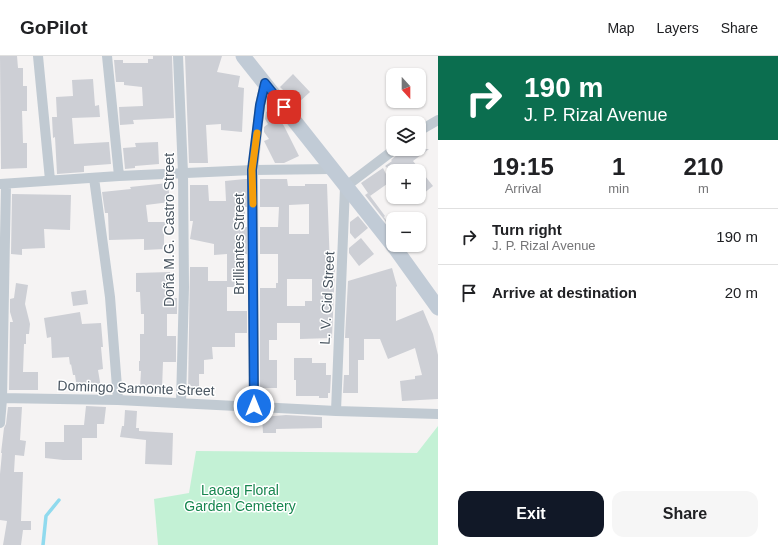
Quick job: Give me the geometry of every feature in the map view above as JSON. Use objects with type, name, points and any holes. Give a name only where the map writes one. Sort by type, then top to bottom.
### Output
[{"type":"main road","points":[[243,56],[345,187],[395,248],[438,308]]},
{"type":"street","points":[[38,56],[50,180]]},
{"type":"street","points":[[107,56],[119,176]]},
{"type":"street","name":"Doña M.G. Castro Street","points":[[178,56],[184,173],[184,287],[181,403]]},
{"type":"street","name":"Brilliantes Street","points":[[254,406],[252,170],[260,105],[265,83]]},
{"type":"street","points":[[426,127],[438,120]]},
{"type":"street","points":[[345,187],[386,156]]},
{"type":"street","points":[[0,423],[3,184],[184,173],[332,169]]},
{"type":"street","points":[[94,178],[110,297],[118,400]]},
{"type":"street","name":"L. V. Cid Street","points":[[336,411],[345,187]]},
{"type":"street","name":"Domingo Samonte Street","points":[[1,398],[118,400],[336,411],[438,414]]},
{"type":"green space","name":"Laoag Floral Garden Cemetery","points":[[438,426],[438,545],[158,545],[154,499],[189,493],[196,451],[417,453]]},
{"type":"building","points":[[0,56],[17,56],[18,68],[23,68],[23,86],[27,86],[27,111],[22,111],[23,143],[27,143],[27,168],[1,169]]},
{"type":"building","points":[[153,56],[172,56],[174,118],[133,120],[134,124],[120,125],[119,107],[143,106],[142,87],[124,85],[124,82],[116,82],[114,60],[123,60],[123,63],[148,63],[148,59],[153,59]]},
{"type":"building","points":[[185,56],[222,56],[217,72],[240,76],[238,87],[244,88],[242,132],[221,130],[221,124],[206,125],[208,163],[189,163]]},
{"type":"building","points":[[293,74],[310,92],[297,104],[280,87]]},
{"type":"building","points":[[93,79],[95,106],[99,105],[100,117],[72,118],[74,144],[109,142],[111,164],[84,166],[84,172],[57,174],[55,137],[53,138],[52,117],[57,117],[56,97],[73,96],[72,80]]},
{"type":"building","points":[[272,108],[284,126],[299,156],[284,163],[275,163],[264,141],[269,139],[264,132],[264,127],[268,124],[265,119],[266,112]]},
{"type":"building","points":[[158,142],[159,164],[135,166],[135,168],[125,169],[123,148],[136,147],[135,143]]},
{"type":"building","points":[[396,156],[420,156],[413,161],[415,164],[388,164],[392,161],[391,160]]},
{"type":"building","points":[[383,168],[386,174],[386,185],[370,196],[361,183]]},
{"type":"building","points":[[426,177],[433,186],[426,192]]},
{"type":"building","points":[[247,179],[245,227],[247,227],[247,254],[242,254],[242,287],[227,287],[227,254],[214,255],[214,244],[190,239],[193,221],[190,221],[190,185],[208,185],[209,201],[226,201],[225,181]]},
{"type":"building","points":[[260,179],[287,179],[288,186],[327,184],[330,267],[335,267],[332,338],[300,339],[300,323],[277,323],[277,340],[269,340],[269,360],[277,360],[277,388],[260,388],[260,288],[276,288],[276,283],[278,283],[278,254],[260,254],[260,227],[278,227],[279,207],[260,207]],"holes":[[[309,204],[309,234],[289,234],[289,205]],[[287,279],[312,279],[312,301],[305,301],[305,306],[287,306]]]},
{"type":"building","points":[[168,183],[170,202],[146,205],[148,222],[166,222],[164,249],[144,250],[144,239],[109,240],[108,213],[105,213],[102,192]]},
{"type":"building","points":[[368,193],[385,216],[386,222],[365,195]]},
{"type":"building","points":[[12,194],[71,195],[70,230],[44,229],[45,248],[22,249],[22,255],[11,254]]},
{"type":"building","points":[[358,216],[368,228],[355,239],[350,233],[350,222]]},
{"type":"building","points":[[361,238],[374,254],[359,266],[349,253],[349,248]]},
{"type":"building","points":[[190,267],[208,267],[208,281],[227,281],[227,311],[247,311],[247,333],[235,333],[235,347],[212,347],[213,359],[204,360],[204,374],[199,374],[199,393],[188,393]]},
{"type":"building","points":[[392,268],[397,286],[396,321],[423,310],[433,334],[438,355],[438,399],[402,401],[400,381],[415,379],[415,376],[422,375],[415,348],[388,359],[380,339],[364,339],[364,360],[358,360],[358,393],[343,393],[344,375],[349,375],[349,338],[345,338],[348,281]]},
{"type":"building","points":[[170,272],[170,298],[177,298],[177,314],[167,314],[167,336],[176,336],[176,362],[163,362],[162,389],[140,388],[140,334],[144,334],[144,314],[141,314],[140,292],[136,292],[136,273]]},
{"type":"building","points":[[16,283],[28,285],[25,304],[30,324],[29,334],[26,334],[26,344],[24,344],[23,372],[38,372],[38,390],[9,390],[10,322],[13,322],[10,312],[10,299],[14,298]]},
{"type":"building","points":[[86,290],[88,304],[73,306],[71,292]]},
{"type":"building","points":[[80,312],[82,324],[101,323],[103,369],[98,370],[101,388],[87,391],[88,388],[77,389],[75,375],[73,375],[69,357],[52,358],[51,337],[47,338],[44,318]]},
{"type":"building","points":[[294,358],[312,358],[312,363],[326,363],[326,375],[331,375],[330,393],[328,393],[328,398],[319,398],[319,396],[296,396]]},
{"type":"building","points":[[86,406],[106,407],[104,424],[97,424],[97,438],[82,438],[82,460],[45,458],[45,442],[64,442],[64,425],[84,425]]},
{"type":"building","points":[[8,407],[22,407],[20,440],[26,441],[24,456],[15,455],[14,472],[23,472],[21,521],[31,521],[31,530],[23,530],[21,545],[3,545],[7,521],[0,520],[1,453]]},
{"type":"building","points":[[125,410],[137,411],[136,428],[139,428],[139,431],[173,433],[172,465],[145,464],[146,440],[120,437],[122,426],[124,426]]},
{"type":"building","points":[[286,415],[322,417],[322,428],[276,429],[276,433],[263,433],[262,417]]},
{"type":"waterway","points":[[43,545],[46,516],[59,500]]},
{"type":"slow traffic","points":[[253,204],[252,170],[257,133]]},
{"type":"route","points":[[254,406],[252,170],[260,105],[265,83],[284,107]]}]
